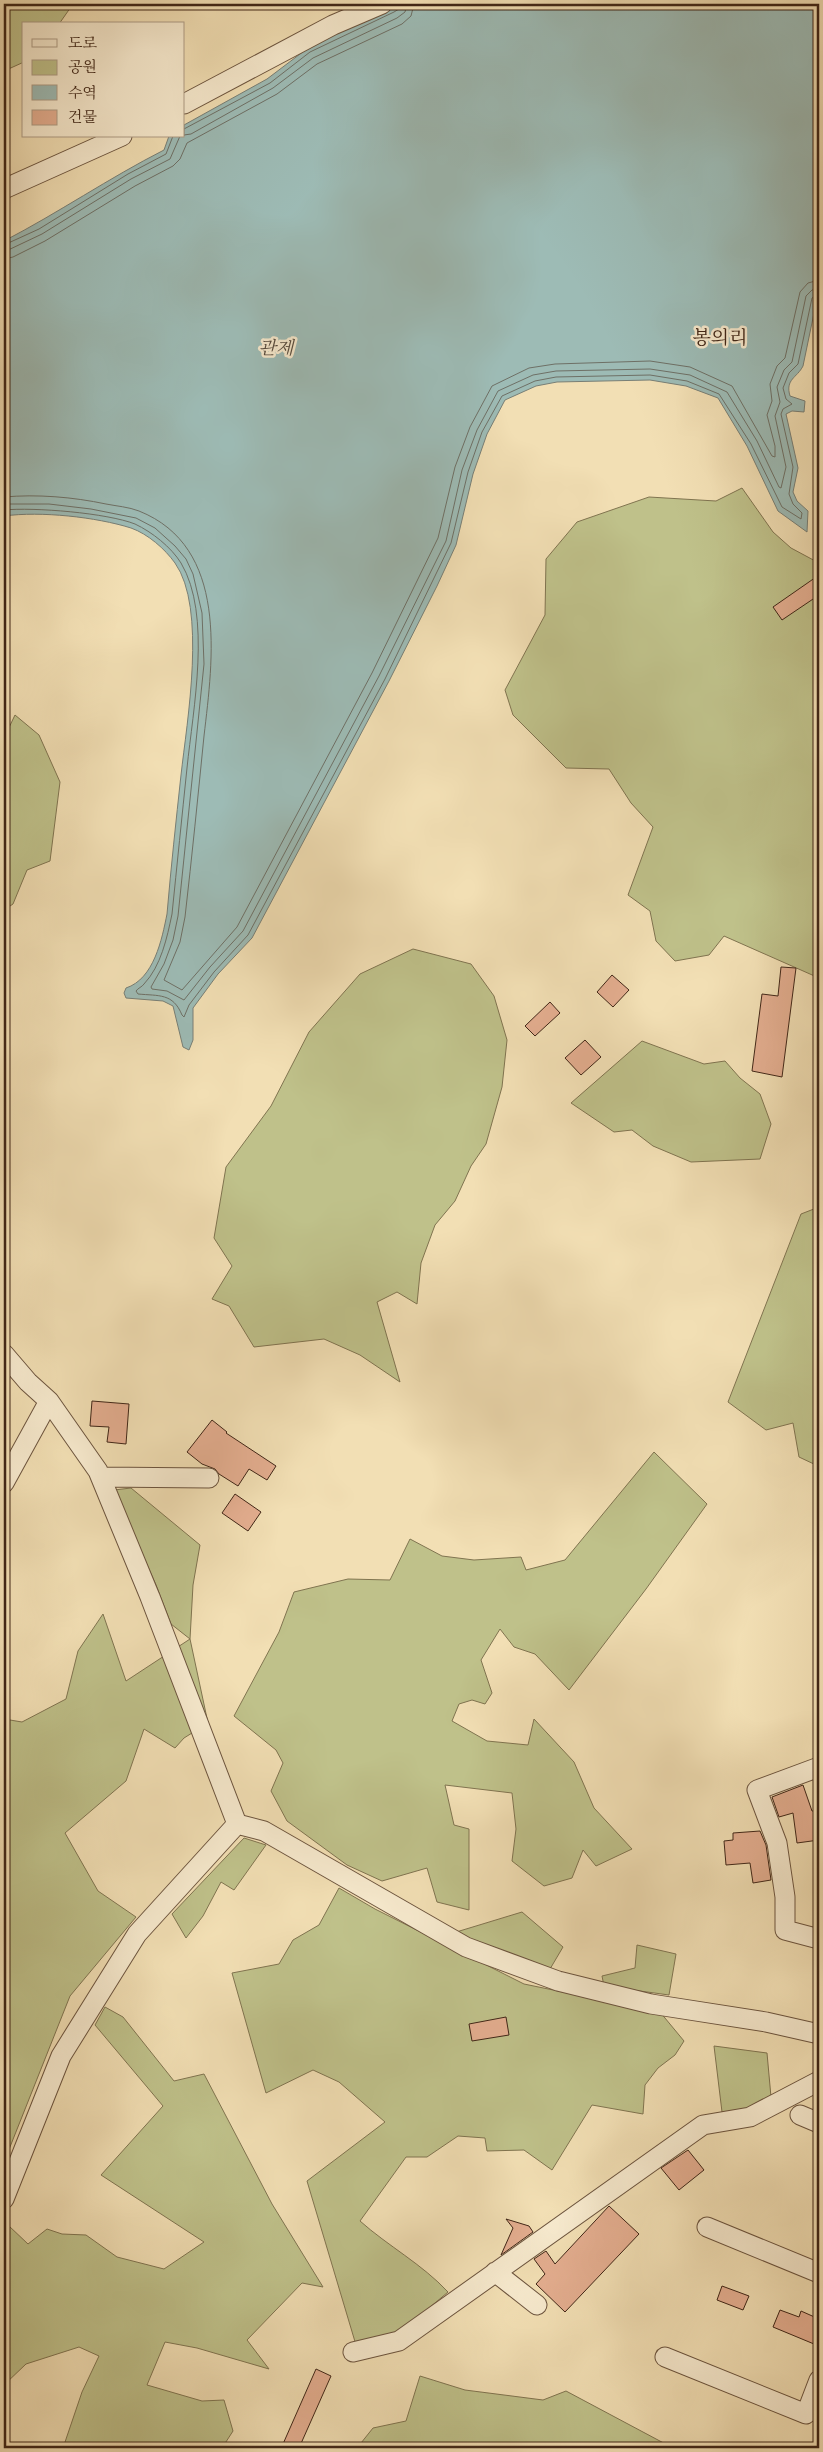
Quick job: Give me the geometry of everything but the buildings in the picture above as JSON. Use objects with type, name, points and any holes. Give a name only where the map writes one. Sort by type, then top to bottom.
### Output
[{"type":"street","points":[[185,103],[333,25],[382,4]]},
{"type":"street","points":[[4,189],[118,138]]},
{"type":"street","points":[[4,1354],[28,1382],[49,1401],[101,1477],[150,1597],[237,1824]]},
{"type":"street","points":[[4,1483],[49,1401]]},
{"type":"street","points":[[101,1477],[209,1478]]},
{"type":"street","points":[[819,1768],[756,1790],[777,1843],[784,1897],[785,1930],[819,1939]]},
{"type":"street","points":[[237,1824],[264,1831],[466,1947],[558,1982],[651,2004],[766,2022],[819,2034]]},
{"type":"street","points":[[4,2199],[61,2056],[137,1934],[237,1824]]},
{"type":"street","points":[[353,2352],[399,2341],[703,2125],[750,2117],[819,2081]]},
{"type":"street","points":[[800,2115],[819,2123]]},
{"type":"street","points":[[707,2227],[819,2272]]},
{"type":"street","points":[[495,2272],[537,2305]]},
{"type":"street","points":[[666,2357],[806,2414],[819,2380]]},
{"type":"green space","points":[[4,4],[73,4],[60,22],[22,22],[22,63],[4,71]]},
{"type":"green space","points":[[742,488],[773,532],[791,548],[819,563],[819,978],[724,936],[709,955],[675,961],[656,941],[650,911],[628,895],[653,827],[631,803],[609,769],[566,768],[513,715],[505,690],[545,615],[546,559],[577,522],[649,497],[716,501]]},
{"type":"green space","points":[[15,715],[39,735],[60,782],[50,861],[27,870],[13,904],[4,910],[4,738]]},
{"type":"green space","points":[[413,949],[471,964],[494,996],[507,1040],[502,1087],[486,1144],[471,1166],[455,1201],[435,1225],[421,1263],[417,1304],[397,1292],[377,1302],[400,1382],[360,1355],[324,1339],[254,1347],[229,1306],[212,1299],[232,1266],[214,1238],[226,1167],[271,1106],[309,1032],[360,974]]},
{"type":"green space","points":[[642,1041],[704,1064],[725,1061],[740,1078],[760,1094],[771,1124],[760,1159],[691,1162],[653,1146],[632,1130],[614,1132],[571,1103]]},
{"type":"green space","points":[[819,1207],[819,1464],[816,1465],[799,1457],[793,1423],[766,1430],[728,1402],[801,1214]]},
{"type":"green space","points":[[654,1452],[707,1504],[646,1589],[569,1690],[535,1654],[514,1647],[500,1629],[481,1660],[492,1693],[485,1704],[472,1700],[459,1704],[452,1721],[487,1741],[528,1745],[534,1719],[574,1762],[594,1808],[632,1849],[596,1866],[583,1850],[572,1878],[544,1886],[512,1861],[516,1829],[512,1793],[445,1785],[454,1825],[469,1829],[469,1910],[437,1902],[427,1868],[382,1881],[347,1865],[287,1821],[271,1791],[283,1763],[276,1750],[234,1716],[279,1632],[294,1592],[348,1579],[390,1580],[410,1539],[442,1556],[474,1560],[521,1557],[526,1570],[565,1560]]},
{"type":"green space","points":[[131,1488],[200,1545],[193,1585],[190,1639],[171,1624],[114,1490]]},
{"type":"green space","points":[[103,1614],[126,1681],[190,1639],[208,1723],[184,1738],[175,1748],[144,1729],[126,1781],[65,1833],[98,1891],[136,1917],[70,1996],[4,2162],[4,1719],[22,1722],[66,1699],[78,1651]]},
{"type":"green space","points":[[244,1838],[266,1845],[234,1890],[221,1882],[203,1916],[186,1938],[172,1914]]},
{"type":"green space","points":[[339,1888],[375,1909],[524,1984],[660,2012],[684,2041],[675,2055],[658,2068],[645,2085],[643,2114],[592,2105],[552,2170],[524,2150],[487,2151],[485,2138],[458,2136],[427,2157],[406,2157],[360,2221],[416,2264],[448,2292],[403,2330],[356,2345],[307,2181],[385,2122],[339,2082],[313,2070],[266,2093],[232,1973],[279,1964],[293,1940],[319,1925]]},
{"type":"green space","points":[[522,1912],[563,1947],[550,1969],[453,1933]]},
{"type":"green space","points":[[637,1945],[676,1954],[669,1995],[604,1986],[602,1976],[635,1968]]},
{"type":"green space","points":[[105,2007],[123,2017],[174,2081],[204,2074],[272,2204],[323,2287],[302,2283],[247,2340],[269,2369],[197,2348],[165,2342],[147,2385],[202,2401],[224,2400],[233,2431],[222,2448],[63,2448],[82,2392],[99,2356],[79,2347],[26,2364],[4,2385],[4,2239],[9,2226],[28,2244],[47,2229],[62,2234],[86,2235],[117,2257],[164,2269],[204,2242],[101,2175],[163,2106],[95,2025]]},
{"type":"green space","points":[[714,2046],[767,2053],[771,2097],[753,2109],[722,2112]]},
{"type":"green space","points":[[420,2376],[465,2390],[543,2400],[566,2391],[673,2448],[357,2448],[373,2428],[406,2421]]},
{"type":"water","name":"관제","points":[[398,4],[818,4],[819,289],[803,366],[792,379],[789,386],[790,396],[805,401],[804,412],[792,411],[786,414],[798,468],[793,492],[797,501],[808,511],[807,532],[778,511],[747,446],[718,398],[686,386],[650,380],[557,382],[536,386],[505,400],[487,434],[473,474],[456,545],[437,586],[389,681],[252,938],[218,974],[193,1008],[193,1040],[189,1050],[183,1047],[173,1006],[163,1001],[126,998],[124,993],[126,988],[144,976],[150,967],[159,946],[167,914],[192,666],[193,636],[185,583],[175,563],[166,552],[156,542],[131,528],[68,516],[35,514],[4,516],[4,241],[164,150],[168,138],[185,138],[185,124],[267,79],[308,48]]},
{"type":"district","name":"봉의리","points":[[720,337]]}]
